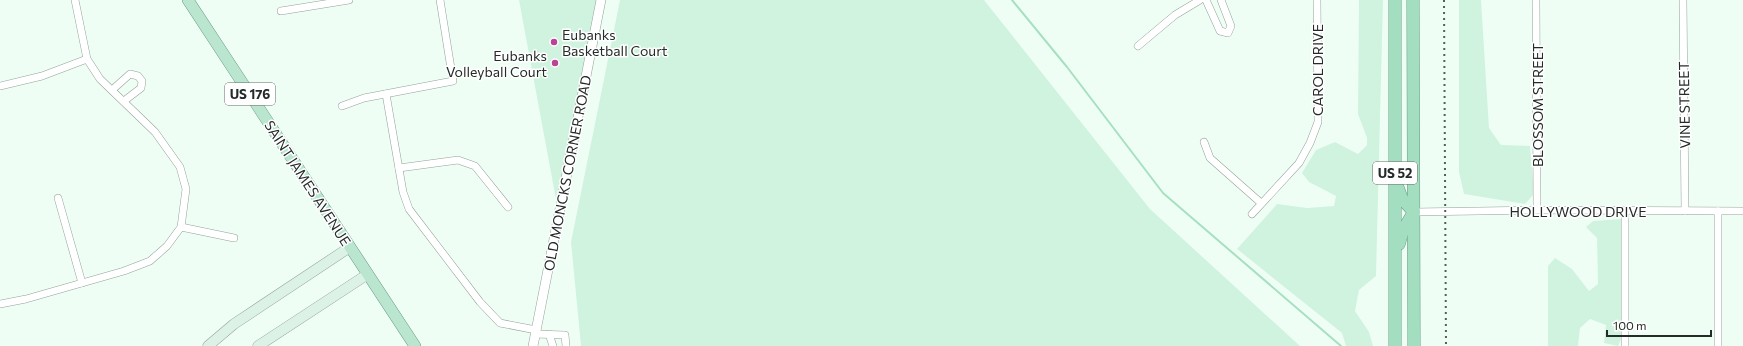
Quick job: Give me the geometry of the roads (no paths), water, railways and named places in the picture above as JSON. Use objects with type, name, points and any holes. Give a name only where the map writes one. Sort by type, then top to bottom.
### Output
[{"type":"highway","name":"US 52","points":[[1395,0],[1396,346]]},
{"type":"highway","name":"US 52","points":[[1413,0],[1414,346]]},
{"type":"highway","points":[[1395,171],[1402,199],[1414,212],[1403,230],[1395,259]]},
{"type":"main road","name":"SAINT JAMES AVENUE","points":[[188,0],[414,346]]},
{"type":"main road","points":[[208,346],[234,324],[350,248]]},
{"type":"main road","points":[[258,346],[368,274]]},
{"type":"street","points":[[0,304],[124,271],[150,261],[167,246],[181,227],[186,189],[180,167],[155,132],[100,79],[87,59],[75,0]]},
{"type":"street","points":[[281,11],[349,0]]},
{"type":"street","points":[[342,106],[364,98],[453,81],[440,0]]},
{"type":"street","name":"OLD MONCKS CORNER ROAD","points":[[533,346],[601,0]]},
{"type":"street","points":[[1138,46],[1175,15],[1200,0]]},
{"type":"street","points":[[1206,0],[1220,31],[1228,33],[1231,26],[1221,0]]},
{"type":"street","name":"CAROL DRIVE","points":[[1252,214],[1298,163],[1310,143],[1318,122],[1317,0]]},
{"type":"street","name":"BLOSSOM STREET","points":[[1536,0],[1537,210]]},
{"type":"street","name":"VINE STREET","points":[[1683,0],[1685,211]]},
{"type":"street","points":[[0,86],[42,76],[87,59]]},
{"type":"street","points":[[112,90],[130,74],[138,76],[142,81],[141,88],[124,101]]},
{"type":"street","points":[[386,94],[403,192],[409,209],[480,302],[500,323],[536,332],[564,335],[566,346]]},
{"type":"street","points":[[1204,142],[1210,158],[1261,203]]},
{"type":"street","points":[[399,168],[458,160],[475,166],[508,207]]},
{"type":"street","points":[[58,198],[82,283]]},
{"type":"street","name":"HOLLYWOOD DRIVE","points":[[1414,212],[1537,210],[1743,211]]},
{"type":"street","points":[[1625,211],[1625,346]]},
{"type":"street","points":[[1718,211],[1718,346]]},
{"type":"street","points":[[181,227],[234,238]]},
{"type":"street","points":[[549,334],[553,346]]},
{"type":"waterway","points":[[1012,0],[1067,67],[1163,193],[1341,346]]},
{"type":"railway","points":[[1444,0],[1446,346]]},
{"type":"place","name":"Eubanks Basketball Court","points":[[554,42]]},
{"type":"place","name":"Eubanks Volleyball Court","points":[[555,63]]}]
